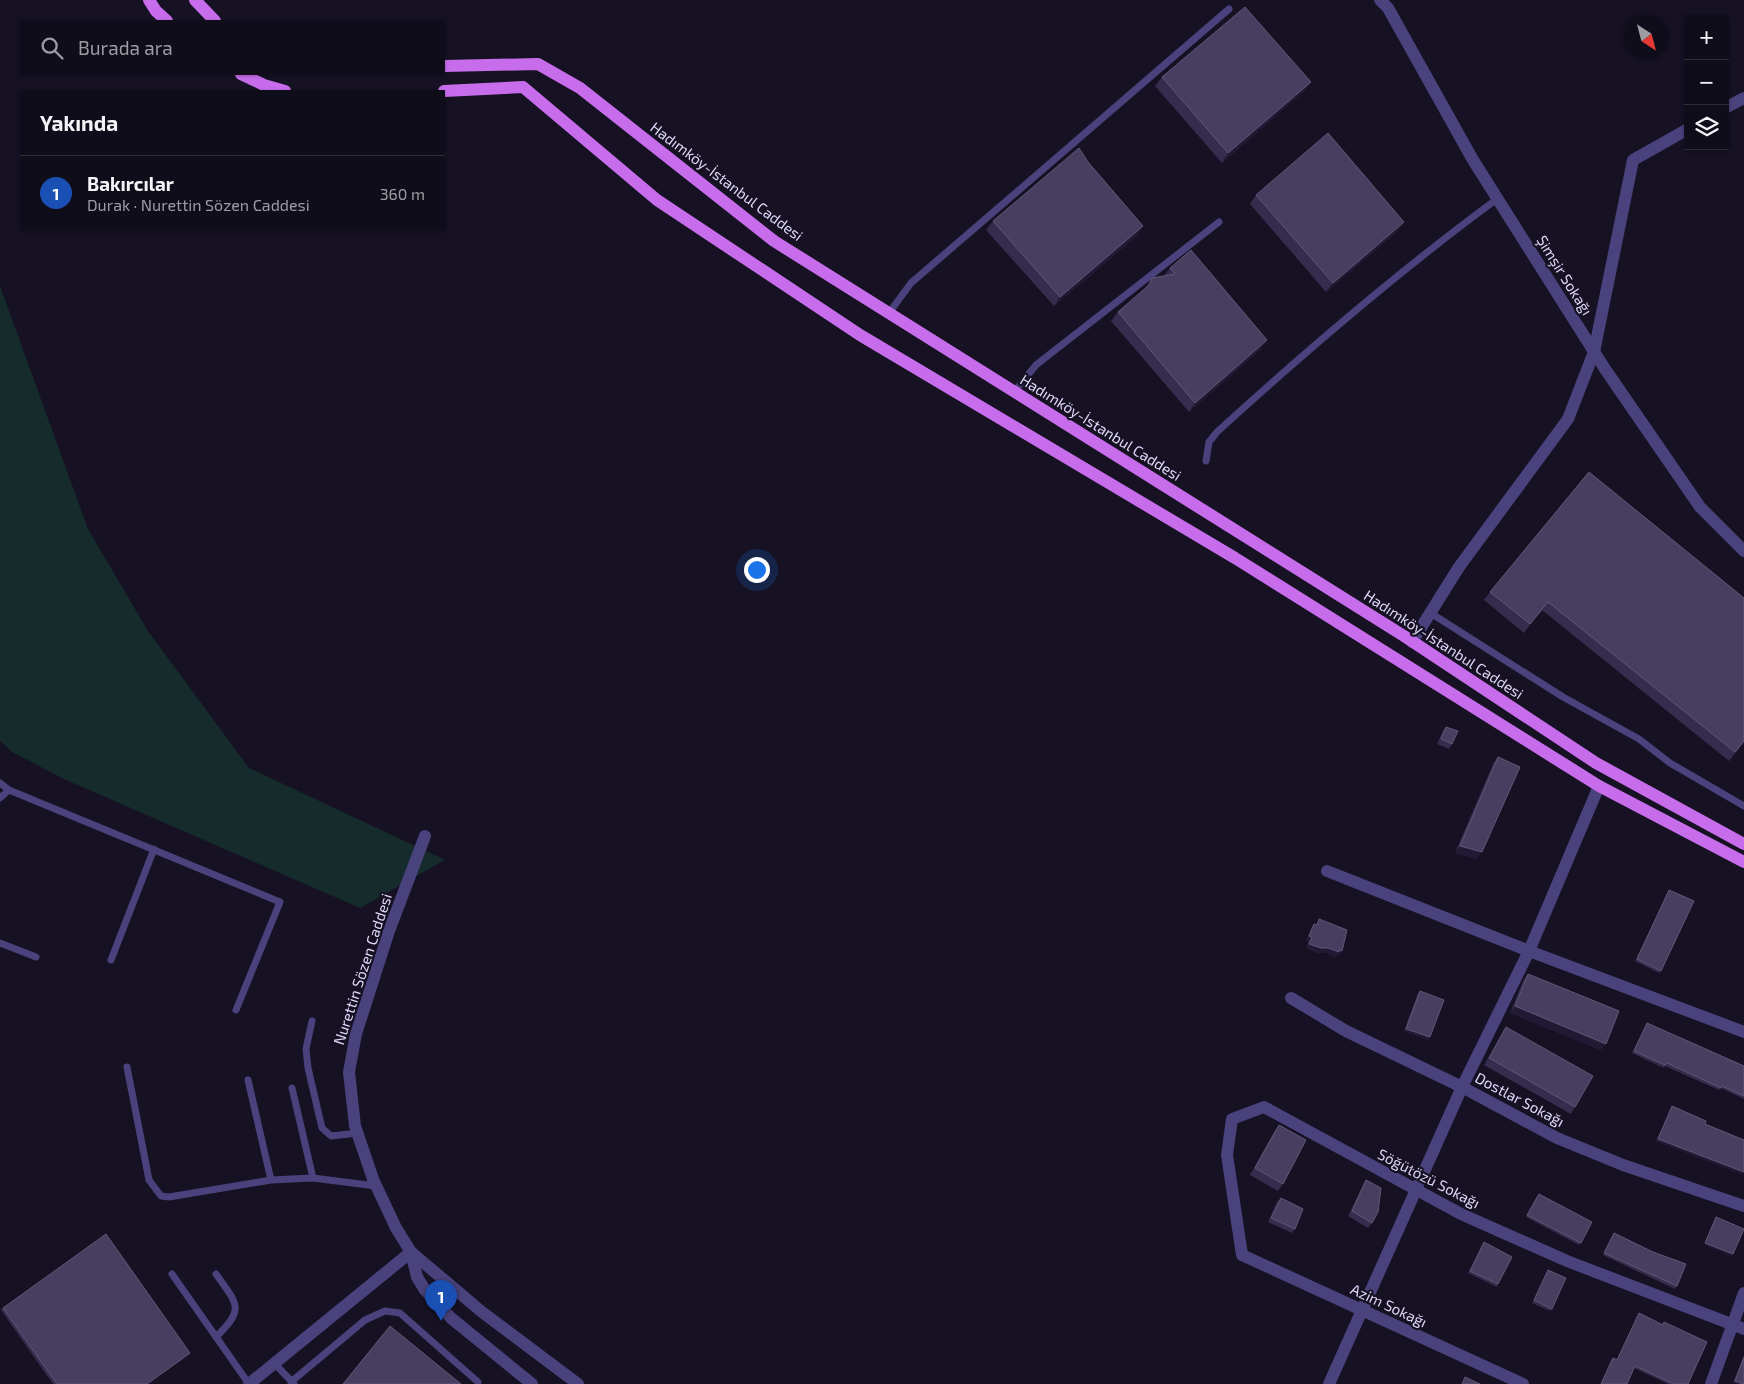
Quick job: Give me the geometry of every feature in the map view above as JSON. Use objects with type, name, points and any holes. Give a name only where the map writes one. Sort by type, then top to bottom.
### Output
[{"type":"main road","points":[[149,0],[156,12],[166,20]]},
{"type":"main road","points":[[195,0],[214,20]]},
{"type":"main road","name":"Hadımköy-İstanbul Caddesi","points":[[445,66],[538,64],[580,88],[774,241],[1412,642],[1596,763],[1744,844]]},
{"type":"main road","points":[[243,75],[264,86],[281,90]]},
{"type":"main road","points":[[445,92],[523,87],[657,200],[860,334],[1235,558],[1599,786],[1744,862]]},
{"type":"street","name":"Şimşir Sokağı","points":[[1380,0],[1388,8],[1473,160],[1594,352],[1700,507],[1744,551]]},
{"type":"street","points":[[1729,106],[1744,98]]},
{"type":"street","points":[[1412,642],[1459,567],[1568,419],[1594,352],[1633,160],[1684,131]]},
{"type":"street","points":[[1330,1384],[1361,1310],[1462,1087],[1529,951],[1599,786]]},
{"type":"street","name":"Nurettin Sözen Caddesi","points":[[425,836],[389,930],[356,1034],[349,1072],[358,1133],[377,1186],[396,1228],[411,1252],[482,1312],[578,1384]]},
{"type":"street","points":[[1328,871],[1529,951],[1744,1032]]},
{"type":"street","name":"Dostlar Sokağı","points":[[1291,998],[1346,1031],[1462,1087],[1557,1138],[1615,1162],[1744,1206]]},
{"type":"street","name":"Söğütözü Sokağı","points":[[1242,1255],[1228,1155],[1232,1119],[1264,1107],[1461,1214],[1567,1261],[1738,1327]]},
{"type":"street","points":[[249,1384],[411,1252]]},
{"type":"street","name":"Nurettin Sözen Caddesi","points":[[411,1252],[417,1277],[425,1290],[451,1318],[532,1384]]},
{"type":"street","name":"Azim Sokağı","points":[[1242,1255],[1523,1384]]},
{"type":"street","points":[[1711,1384],[1738,1327],[1744,1293]]},
{"type":"lane","points":[[889,313],[911,283],[1229,9]]},
{"type":"lane","points":[[1206,461],[1209,442],[1217,432],[1283,371],[1433,246],[1497,198]]},
{"type":"lane","points":[[1014,392],[1036,365],[1219,222]]},
{"type":"lane","points":[[1430,612],[1563,697],[1639,739],[1670,763],[1744,806]]},
{"type":"lane","points":[[0,783],[9,790],[280,902],[236,1010]]},
{"type":"lane","points":[[0,798],[9,790]]},
{"type":"lane","points":[[112,960],[154,850]]},
{"type":"lane","points":[[0,943],[36,957]]},
{"type":"lane","points":[[312,1021],[306,1049],[308,1068],[322,1128],[331,1136],[358,1133]]},
{"type":"lane","points":[[127,1067],[149,1180],[161,1196],[169,1197],[271,1180],[313,1178],[377,1186]]},
{"type":"lane","points":[[248,1080],[271,1180]]},
{"type":"lane","points":[[292,1088],[313,1178]]},
{"type":"lane","points":[[172,1274],[249,1384]]},
{"type":"lane","points":[[216,1274],[232,1296],[236,1308],[232,1321],[216,1337]]},
{"type":"lane","points":[[275,1364],[293,1383],[366,1320],[385,1311],[400,1313],[478,1382]]},
{"type":"green space","points":[[0,286],[88,529],[148,631],[249,768],[445,860],[360,908],[64,779],[12,752],[0,741]]},
{"type":"building","points":[[1245,7],[1311,82],[1228,153],[1162,77]]},
{"type":"building","points":[[1328,133],[1404,222],[1333,283],[1256,195]]},
{"type":"building","points":[[1079,148],[1088,162],[1143,226],[1060,297],[993,221]]},
{"type":"building","points":[[1191,250],[1267,340],[1195,403],[1118,312],[1149,285],[1152,278],[1175,274],[1170,268]]},
{"type":"building","points":[[1589,472],[1744,598],[1744,741],[1735,752],[1548,602],[1530,624],[1490,592]]},
{"type":"building","points":[[1446,727],[1458,731],[1452,744],[1441,739]]},
{"type":"building","points":[[1498,757],[1520,767],[1482,852],[1460,846]]},
{"type":"building","points":[[1669,890],[1694,901],[1661,971],[1637,959]]},
{"type":"building","points":[[1319,919],[1347,930],[1342,951],[1339,950],[1339,952],[1309,944],[1312,937],[1309,936],[1314,924],[1317,925]]},
{"type":"building","points":[[1528,974],[1619,1011],[1606,1044],[1515,1006]]},
{"type":"building","points":[[1420,991],[1444,1000],[1430,1037],[1406,1029]]},
{"type":"building","points":[[1647,1023],[1744,1066],[1744,1096],[1634,1051]]},
{"type":"building","points":[[1506,1027],[1593,1076],[1575,1107],[1489,1058]]},
{"type":"building","points":[[1672,1106],[1706,1121],[1705,1124],[1744,1140],[1744,1172],[1658,1139]]},
{"type":"building","points":[[1279,1125],[1306,1140],[1283,1184],[1255,1168]]},
{"type":"building","points":[[1366,1180],[1381,1188],[1378,1212],[1372,1223],[1352,1211]]},
{"type":"building","points":[[1539,1194],[1592,1222],[1581,1243],[1527,1215]]},
{"type":"building","points":[[1281,1198],[1303,1209],[1295,1229],[1271,1218]]},
{"type":"building","points":[[1716,1217],[1744,1229],[1733,1254],[1705,1243]]},
{"type":"building","points":[[1614,1233],[1653,1252],[1686,1264],[1677,1286],[1604,1253]]},
{"type":"building","points":[[106,1234],[190,1353],[147,1384],[57,1384],[3,1308]]},
{"type":"building","points":[[1484,1242],[1512,1257],[1498,1284],[1470,1271]]},
{"type":"building","points":[[1548,1270],[1566,1278],[1552,1309],[1534,1300]]},
{"type":"building","points":[[1639,1313],[1663,1325],[1664,1322],[1707,1342],[1688,1384],[1674,1384],[1635,1366],[1627,1384],[1601,1384],[1613,1358],[1617,1360]]},
{"type":"building","points":[[390,1326],[461,1384],[343,1384]]},
{"type":"building","points":[[1744,1357],[1744,1384],[1743,1384],[1735,1381]]},
{"type":"building","points":[[1465,1377],[1480,1384],[1462,1384]]},
{"type":"place","name":"Bakırcılar","points":[[441,1321]]}]
